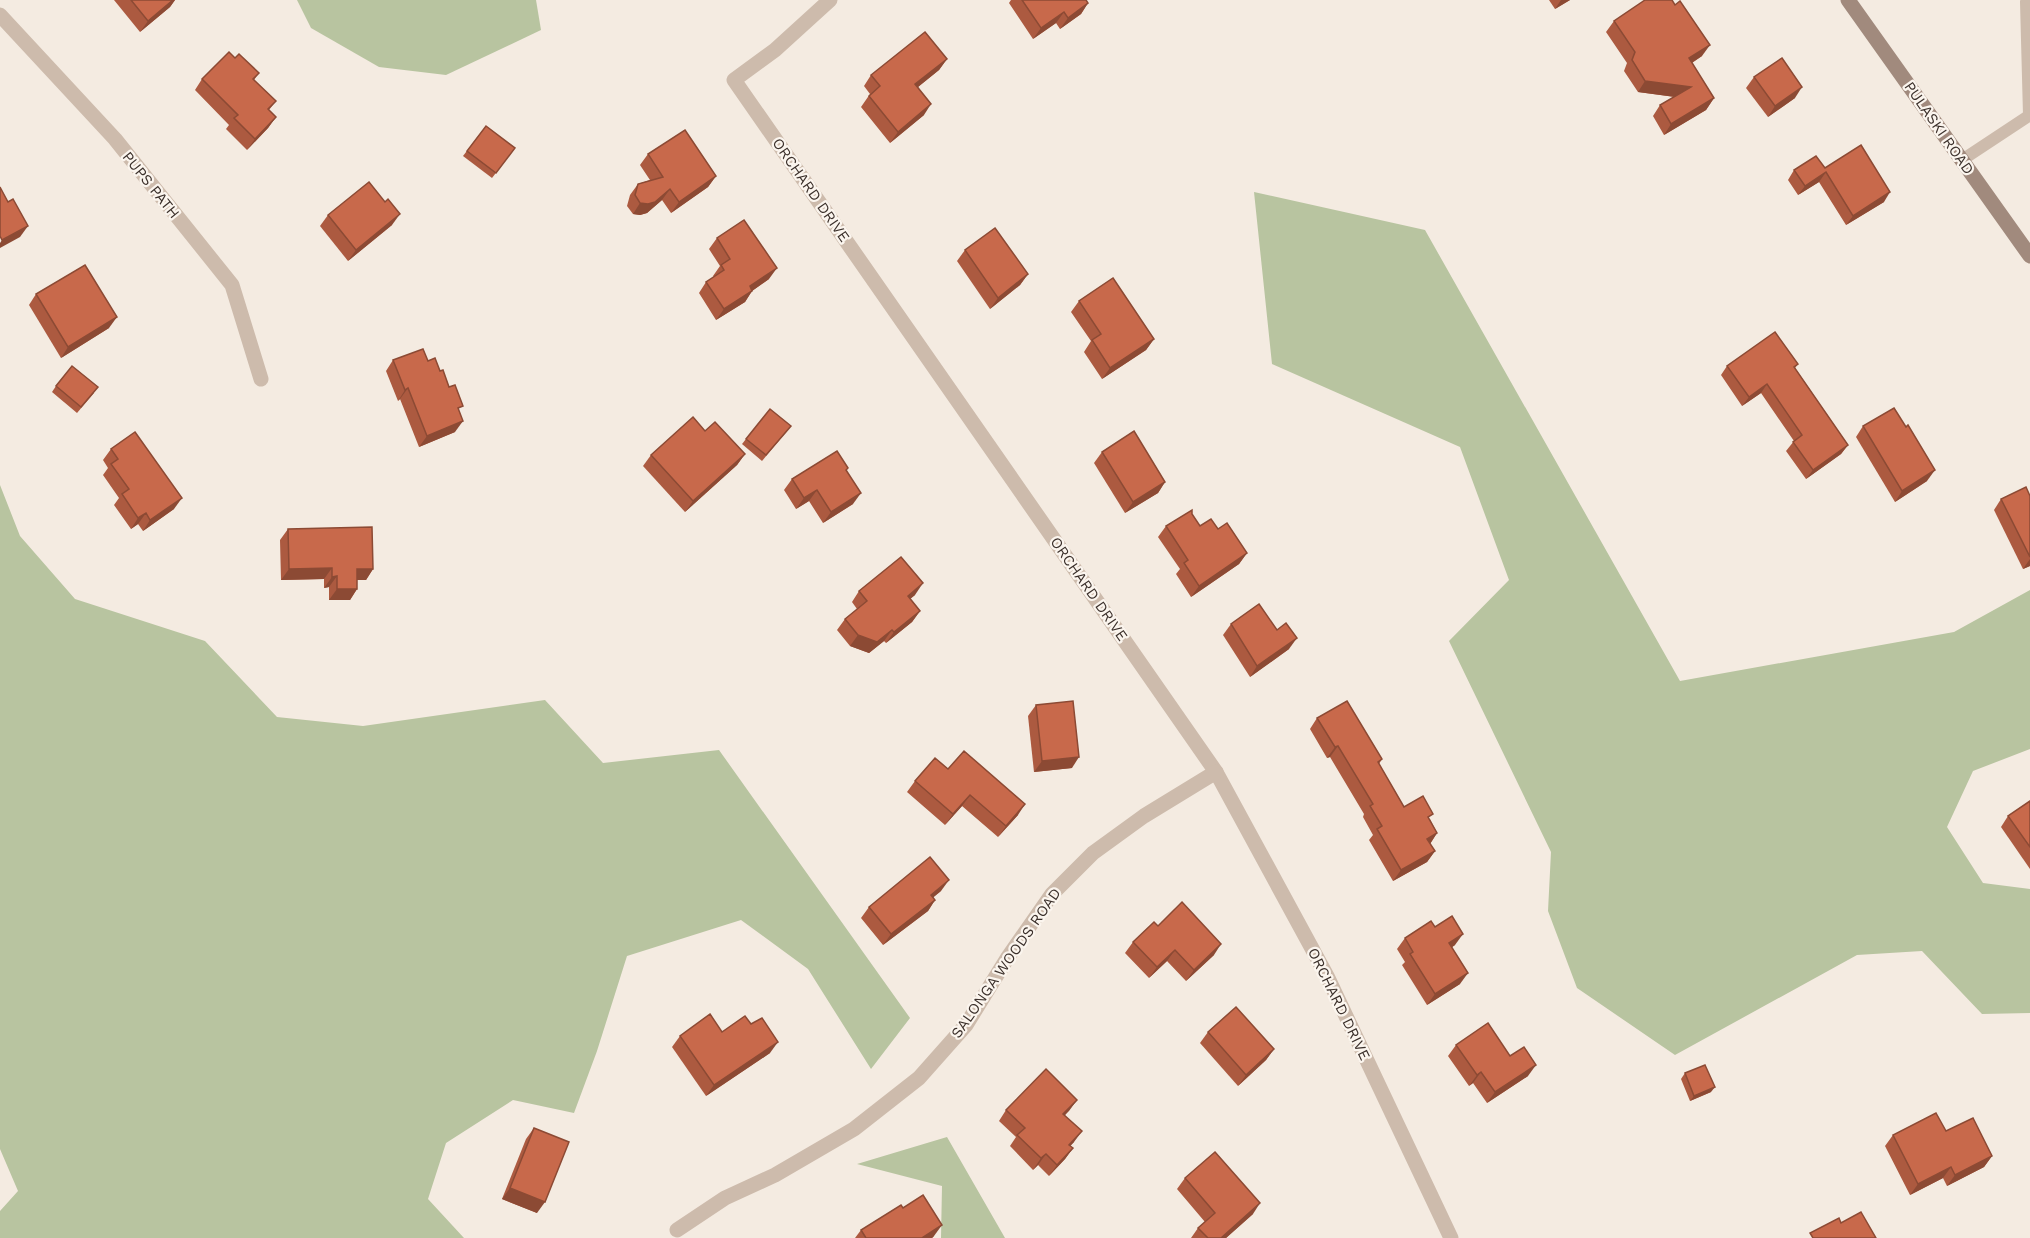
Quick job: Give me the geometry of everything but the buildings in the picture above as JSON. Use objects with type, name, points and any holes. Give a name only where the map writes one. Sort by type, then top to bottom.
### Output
[{"type":"main road","name":"PULASKI ROAD","points":[[1848,0],[2030,256]]},
{"type":"street","name":"ORCHARD DRIVE","points":[[830,0],[775,50],[734,80],[1216,772],[1327,976],[1451,1238]]},
{"type":"street","name":"PUPS PATH","points":[[0,15],[115,139],[232,285],[261,379]]},
{"type":"street","name":"SALONGA WOODS ROAD","points":[[676,1230],[725,1198],[775,1175],[854,1129],[920,1078],[966,1025],[1008,957],[1052,894],[1093,853],[1144,816],[1216,772]]},
{"type":"lane","points":[[1962,160],[2030,115],[2026,2],[2028,0]]},
{"type":"green space","points":[[297,0],[536,0],[541,30],[446,75],[379,67],[311,28]]},
{"type":"green space","points":[[1254,192],[1425,230],[1680,681],[1954,632],[2030,590],[2030,749],[1973,771],[1947,827],[1983,883],[2030,889],[2030,1013],[1982,1014],[1922,951],[1857,955],[1675,1055],[1577,988],[1548,911],[1551,852],[1449,641],[1509,580],[1460,447],[1272,364]]},
{"type":"green space","points":[[0,485],[20,536],[75,599],[205,641],[277,717],[363,726],[545,700],[603,763],[719,750],[910,1018],[871,1069],[808,969],[741,920],[627,956],[597,1051],[574,1113],[513,1100],[446,1143],[428,1199],[464,1238],[0,1238],[0,1211],[18,1191],[0,1149]]},
{"type":"green space","points":[[947,1137],[1005,1238],[941,1238],[942,1186],[857,1164]]}]
